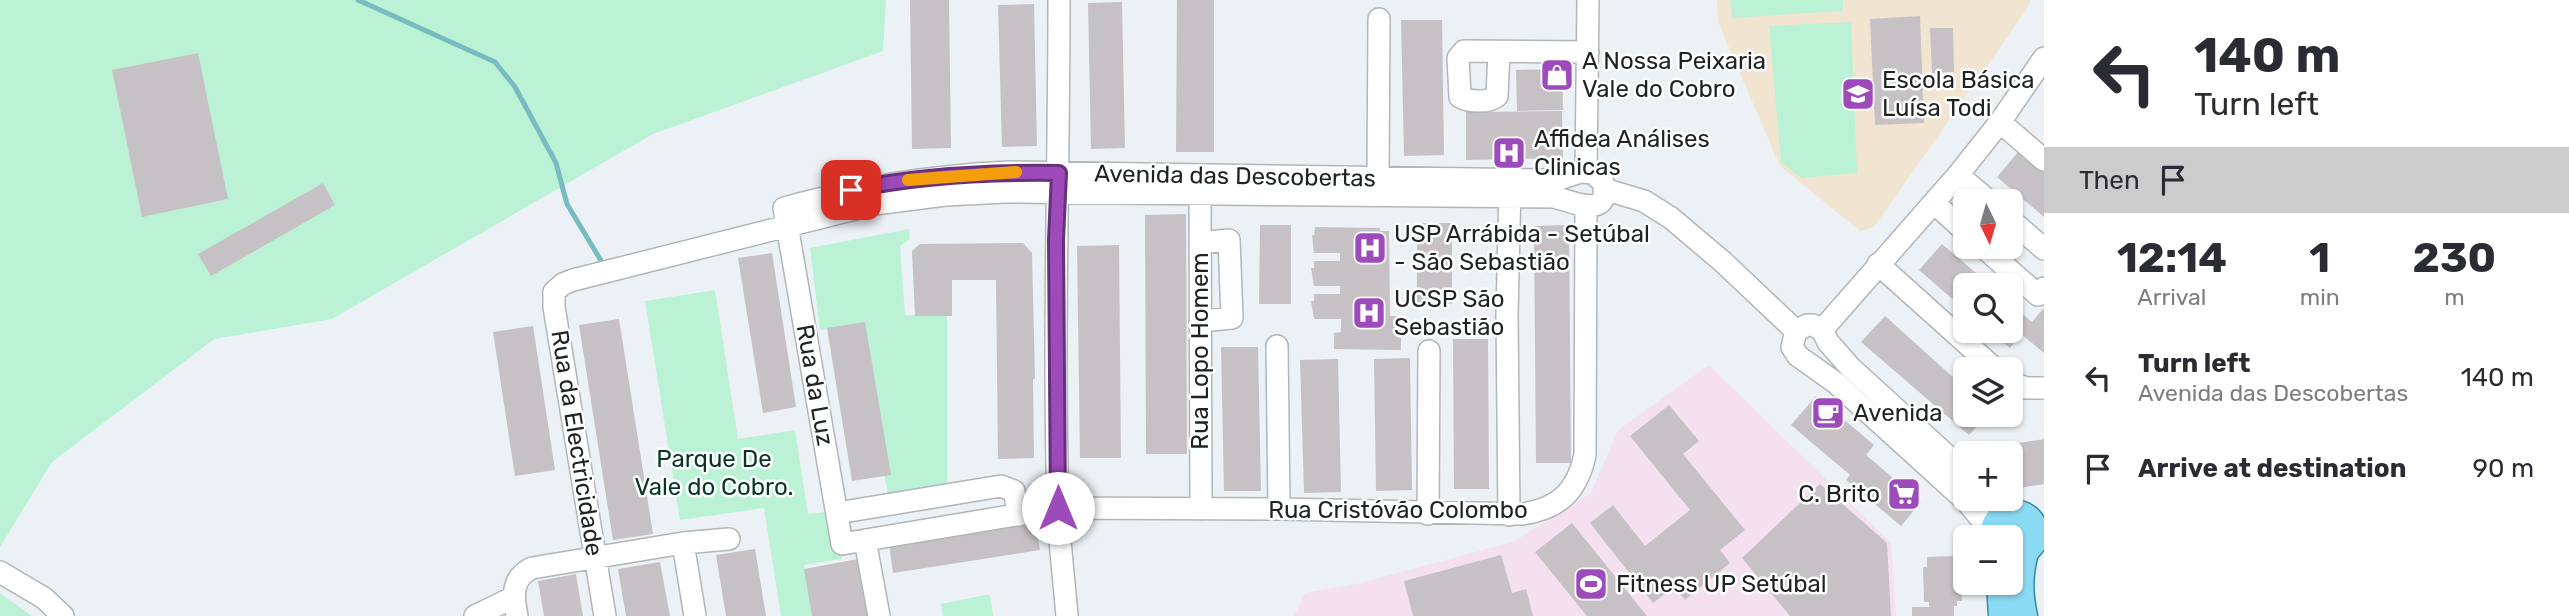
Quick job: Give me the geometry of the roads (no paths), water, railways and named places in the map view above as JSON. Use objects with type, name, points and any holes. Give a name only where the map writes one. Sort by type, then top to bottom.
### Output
[{"type":"main road","points":[[1996,525],[2002,517],[2017,525]]},
{"type":"main road","points":[[2024,616],[2019,590],[2025,529]]},
{"type":"main road","points":[[2000,595],[2001,616]]},
{"type":"street","points":[[1059,0],[1056,240],[1058,508],[1067,616]]},
{"type":"street","points":[[1583,172],[1588,0]]},
{"type":"street","points":[[1378,178],[1379,19]]},
{"type":"street","points":[[1499,52],[1588,52]]},
{"type":"street","points":[[1803,359],[1820,358],[1827,348],[1825,336],[1878,264],[1958,175],[2000,122],[2044,58]]},
{"type":"street","points":[[2000,122],[2044,160]]},
{"type":"street","points":[[1583,172],[1599,176],[1604,188],[1604,194],[1597,204],[1582,206],[1573,202],[1568,191],[1571,180],[1583,172]]},
{"type":"street","name":"Avenida das Descobertas","points":[[1058,183],[1200,194],[1510,189],[1583,172]]},
{"type":"street","points":[[1958,175],[1975,189]]},
{"type":"street","name":"Avenida das Descobertas","points":[[573,280],[875,204],[945,195],[1006,192],[1058,183],[1378,178],[1510,189],[1554,197],[1582,206]]},
{"type":"street","points":[[1604,188],[1644,201],[1671,218],[1723,262],[1796,331]]},
{"type":"street","points":[[1508,515],[1510,189]]},
{"type":"street","name":"Rua Lopo Homem","points":[[1200,194],[1201,509]]},
{"type":"street","points":[[1934,203],[1953,220]]},
{"type":"street","name":"Rua Cristóvão Colombo","points":[[842,544],[1058,508],[1279,509],[1508,515],[1549,508],[1563,498],[1575,484],[1585,456],[1582,206]]},
{"type":"street","name":"Rua da Luz","points":[[787,226],[842,544]]},
{"type":"street","points":[[2023,231],[2044,249]]},
{"type":"street","points":[[1199,243],[1229,240],[1232,318],[1200,321]]},
{"type":"street","points":[[1997,259],[2038,295],[2044,288]]},
{"type":"street","points":[[1878,264],[1982,357]]},
{"type":"street","name":"Rua da Electricidade","points":[[573,280],[558,288],[554,298],[605,616]]},
{"type":"street","points":[[1953,461],[1850,367],[1813,325],[1801,327],[1796,331],[1792,347],[1798,356],[1836,383],[1928,466],[1967,502],[1985,525]]},
{"type":"street","points":[[1277,346],[1279,509]]},
{"type":"street","points":[[1428,514],[1429,351]]},
{"type":"street","points":[[2023,387],[2044,388]]},
{"type":"street","points":[[837,513],[1001,486],[1014,491],[1019,515]]},
{"type":"street","points":[[475,616],[515,607],[515,586],[526,571],[533,568],[683,543],[729,539]]},
{"type":"street","points":[[865,540],[879,616]]},
{"type":"street","points":[[683,543],[695,616]]},
{"type":"street","points":[[0,572],[44,597],[64,616]]},
{"type":"waterway","points":[[358,0],[495,62],[515,87],[556,163],[567,204],[603,264]]},
{"type":"place","name":"A Nossa Peixaria Vale do Cobro","points":[[1557,75]]},
{"type":"place","name":"Escola Básica Luísa Todi","points":[[1858,94]]},
{"type":"place","name":"Affidea Análises Clinicas","points":[[1509,153]]},
{"type":"place","name":"USP Arrábida - Setúbal - São Sebastião","points":[[1370,248]]},
{"type":"place","name":"UCSP São Sebastião","points":[[1369,313]]},
{"type":"place","name":"Avenida","points":[[1828,413]]},
{"type":"place","name":"C. Brito","points":[[1904,494]]},
{"type":"place","name":"Fitness UP Setúbal","points":[[1591,584]]},
{"type":"park label","name":"Parque De Vale do Cobro.","points":[[714,473]]}]
